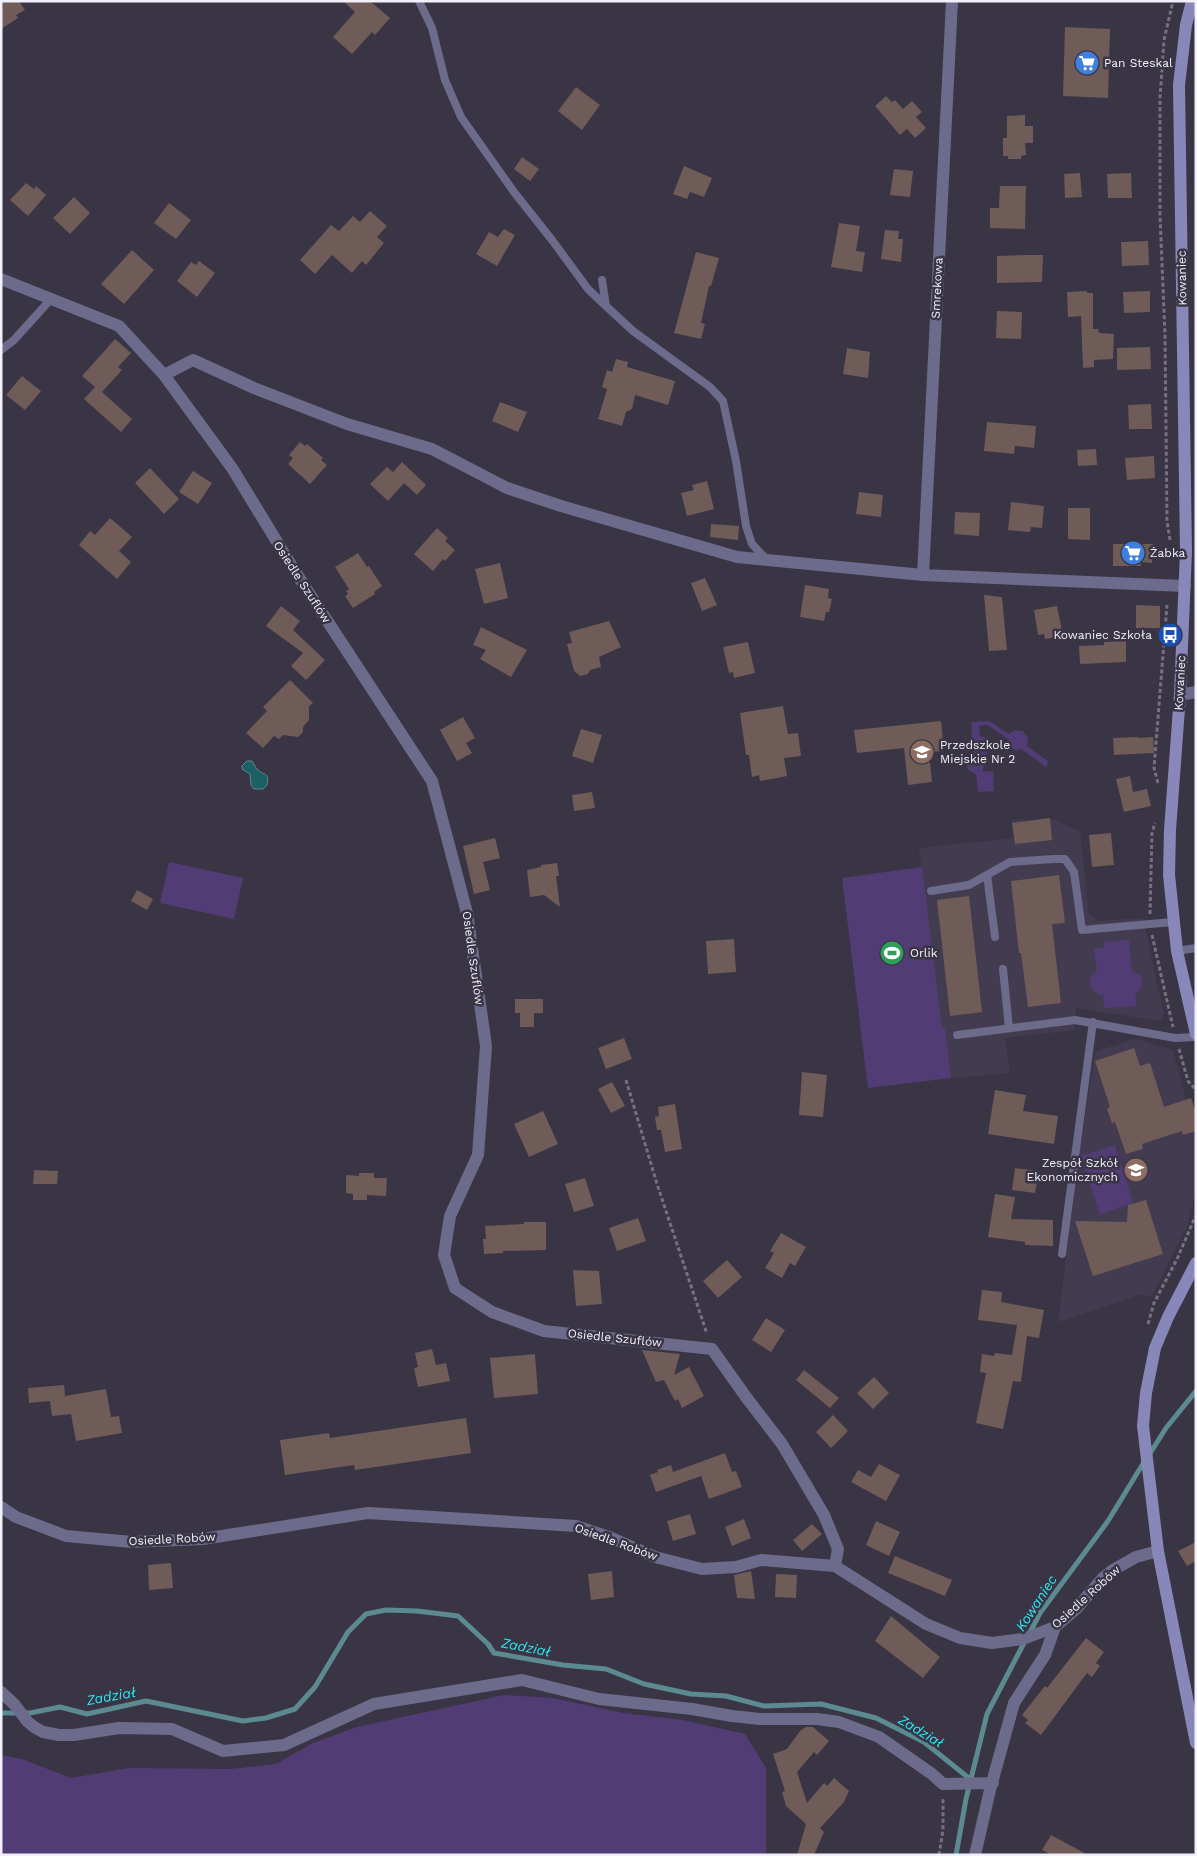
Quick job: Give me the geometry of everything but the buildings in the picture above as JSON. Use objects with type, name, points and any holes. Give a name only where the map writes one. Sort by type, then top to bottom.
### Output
[{"type":"street","name":"Smrekowa","points":[[922,575],[952,1]]},
{"type":"street","name":"Kowaniec","points":[[1192,1],[1186,25],[1179,85],[1186,447],[1185,586],[1169,875],[1176,951],[1196,1035]]},
{"type":"street","name":"Osiedle Szuflów","points":[[1,279],[119,326],[164,375],[232,468],[296,573],[432,781],[467,913],[486,1046],[478,1155],[450,1216],[444,1255],[455,1288],[492,1312],[544,1330],[712,1349]]},
{"type":"street","points":[[164,375],[193,360],[254,388],[347,424],[432,449],[507,488],[561,506],[737,557],[922,575],[1185,586]]},
{"type":"street","points":[[1180,695],[1196,692]]},
{"type":"street","points":[[1196,1263],[1168,1317],[1155,1348],[1146,1393],[1143,1426],[1158,1551],[1196,1743]]},
{"type":"street","points":[[712,1349],[782,1444],[824,1515],[838,1549],[835,1566]]},
{"type":"street","name":"Osiedle Robów","points":[[1,1507],[16,1517],[66,1536],[132,1542],[203,1539],[368,1513],[576,1526],[609,1537],[654,1557],[702,1569],[736,1567],[761,1560],[835,1566],[926,1624],[960,1638],[978,1642],[1007,1642],[1040,1634],[1055,1627],[1076,1609],[1103,1578],[1113,1570],[1136,1557],[1158,1551]]},
{"type":"street","points":[[975,1855],[992,1783],[1014,1704],[1045,1655],[1055,1627]]},
{"type":"street","points":[[1,1692],[15,1705],[27,1721],[43,1732],[74,1735],[119,1728],[172,1729],[223,1751],[284,1745],[374,1704],[522,1680],[599,1699],[692,1709],[760,1719],[817,1718],[839,1722],[879,1737],[932,1774],[943,1784],[992,1783]]},
{"type":"lane","points":[[419,1],[432,28],[446,80],[461,117],[514,192],[588,289],[633,331],[710,386],[723,402],[736,461],[746,526],[752,544],[767,560]]},
{"type":"lane","points":[[602,280],[606,306]]},
{"type":"lane","points":[[1,350],[14,340],[51,299]]},
{"type":"lane","points":[[931,891],[969,885],[1010,862],[1065,860],[1074,872],[1082,930],[1173,922]]},
{"type":"lane","points":[[986,875],[995,936]]},
{"type":"lane","points":[[1176,951],[1196,948]]},
{"type":"lane","points":[[1003,969],[1009,1028]]},
{"type":"lane","points":[[957,1035],[1075,1020],[1175,1038],[1196,1035]]},
{"type":"lane","points":[[1062,1254],[1092,1022]]},
{"type":"path","points":[[1171,544],[1166,502],[1165,335],[1160,216],[1160,98],[1164,40],[1173,1]]},
{"type":"path","points":[[1160,790],[1154,768],[1169,586]]},
{"type":"path","points":[[1157,815],[1152,833],[1150,924],[1175,1038],[1188,1081],[1196,1090]]},
{"type":"path","points":[[626,1080],[712,1349]]},
{"type":"path","points":[[1146,1328],[1154,1303],[1177,1259],[1196,1215]]},
{"type":"path","points":[[939,1855],[943,1830],[943,1784]]},
{"type":"shaded area","points":[[989,721],[1009,734],[1015,730],[1023,731],[1028,738],[1027,746],[1049,762],[1046,767],[1021,749],[1014,750],[1008,744],[1008,739],[987,725],[979,726],[980,736],[990,739],[991,747],[985,755],[980,755],[985,764],[982,772],[993,771],[994,791],[978,792],[976,774],[967,768],[968,759],[973,753],[971,722]]},
{"type":"shaded area","points":[[247,761],[252,761],[259,771],[267,776],[267,785],[263,789],[254,789],[251,785],[250,774],[242,769],[242,766]]},
{"type":"shaded area","points":[[1049,818],[1080,831],[1089,915],[1099,921],[1143,918],[1164,1014],[1160,1021],[1076,1008],[1074,1030],[1005,1038],[1010,1073],[951,1078],[945,1029],[942,1029],[919,848],[1014,838],[1012,820],[1025,819],[1025,821]]},
{"type":"shaded area","points":[[169,862],[243,878],[234,919],[160,903]]},
{"type":"shaded area","name":"Orlik","points":[[922,867],[942,1028],[945,1028],[951,1078],[868,1088],[842,878]]},
{"type":"shaded area","points":[[1129,940],[1132,971],[1141,976],[1142,985],[1135,994],[1136,1006],[1104,1008],[1103,996],[1094,991],[1090,983],[1091,976],[1097,971],[1094,949],[1104,948],[1104,942]]},
{"type":"shaded area","name":"Zespół Szkół Ekonomicznych","points":[[1136,1039],[1173,1050],[1186,1099],[1191,1098],[1196,1113],[1196,1187],[1187,1226],[1152,1296],[1139,1295],[1058,1322],[1079,1153],[1096,1051]]},
{"type":"shaded area","points":[[1115,1145],[1133,1203],[1100,1214],[1081,1156]]},
{"type":"shaded area","points":[[504,1695],[553,1698],[623,1713],[683,1720],[745,1734],[766,1768],[766,1855],[1,1855],[1,1755],[22,1759],[71,1778],[129,1768],[230,1769],[276,1764],[313,1743],[357,1727]]},
{"type":"waterway","name":"Kowaniec","points":[[1149,1455],[1166,1428],[1196,1391]]},
{"type":"waterway","name":"Kowaniec","points":[[1029,1634],[1040,1613],[1108,1521],[1144,1462]]},
{"type":"waterway","name":"Zadział","points":[[1,1713],[30,1713],[60,1707],[87,1714],[146,1701],[243,1721],[266,1718],[295,1709],[315,1687],[348,1632],[366,1614],[386,1610],[417,1611],[458,1616],[488,1644],[494,1653],[563,1665],[606,1669],[644,1684],[691,1694],[726,1696],[764,1706],[821,1704],[876,1718],[924,1742],[970,1779]]},
{"type":"waterway","name":"Kowaniec","points":[[956,1855],[966,1799],[987,1714],[1025,1641]]},
{"type":"place","name":"Pan Steskal","points":[[1087,63]]},
{"type":"place","name":"Żabka","points":[[1133,553]]},
{"type":"place","name":"Kowaniec Szkoła","points":[[1170,635]]},
{"type":"place","name":"Przedszkole Miejskie Nr 2","points":[[922,752]]},
{"type":"place","name":"Orlik","points":[[892,953]]},
{"type":"place","name":"Zespół Szkół Ekonomicznych","points":[[1136,1170]]}]
